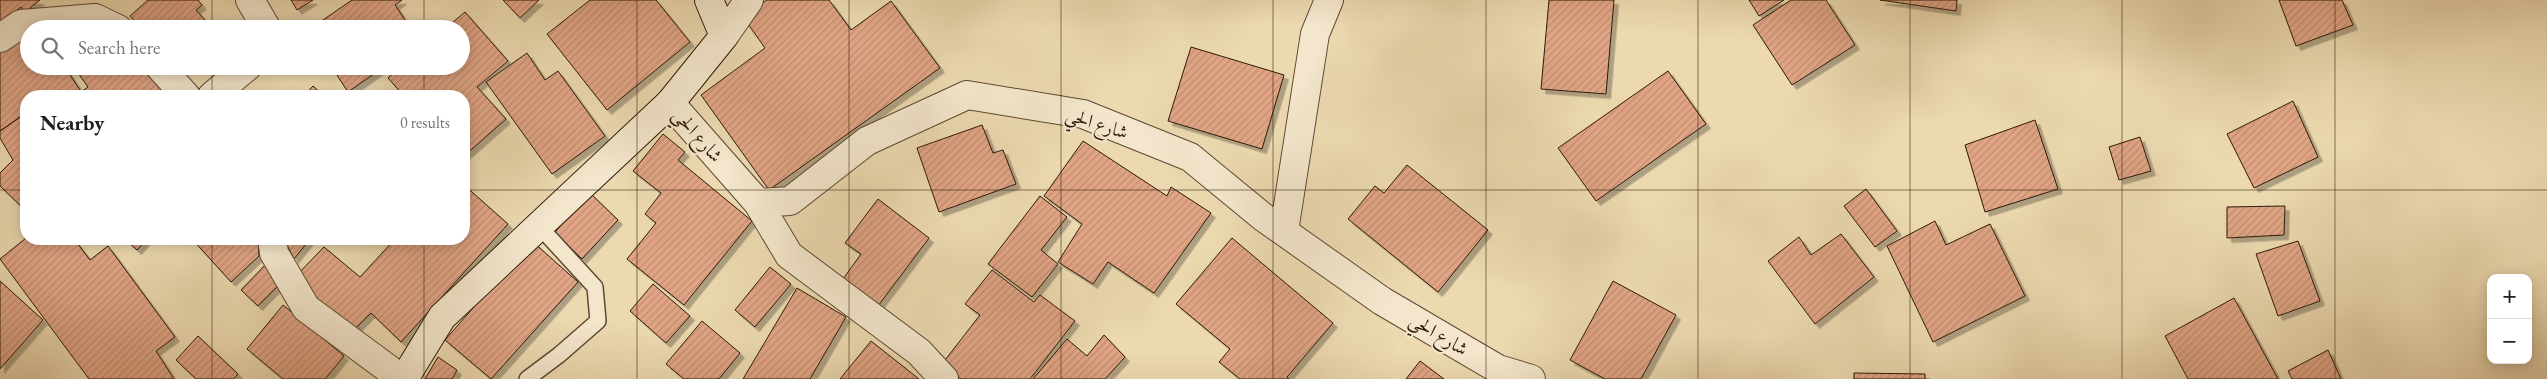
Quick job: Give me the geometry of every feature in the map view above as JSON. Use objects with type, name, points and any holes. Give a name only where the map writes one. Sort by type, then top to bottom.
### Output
[{"type":"street","points":[[250,0],[262,20]]},
{"type":"street","points":[[708,0],[724,36]]},
{"type":"street","points":[[273,245],[274,253],[306,308],[403,379],[442,317],[670,103],[724,36],[748,0]]},
{"type":"street","points":[[1284,230],[1315,34],[1329,0]]},
{"type":"street","points":[[70,20],[95,18],[99,20]]},
{"type":"street","points":[[0,38],[20,25]]},
{"type":"street","points":[[167,75],[181,90]]},
{"type":"street","points":[[219,90],[237,75]]},
{"type":"street","name":"شارع الحي","points":[[670,103],[758,204],[790,201],[866,141],[967,95],[1082,114],[1190,157],[1263,217],[1382,301],[1498,369],[1531,379]]},
{"type":"street","points":[[758,204],[789,255],[919,352],[944,379]]},
{"type":"lane","points":[[527,379],[559,355],[598,321],[595,287],[539,226]]},
{"type":"building","points":[[0,0],[40,0],[25,12],[21,7],[0,23]]},
{"type":"building","points":[[148,0],[198,0],[202,5],[196,10],[205,20],[134,20],[130,16]]},
{"type":"building","points":[[291,0],[313,0],[297,10]]},
{"type":"building","points":[[352,0],[402,0],[395,5],[405,20],[323,20]]},
{"type":"building","points":[[503,0],[539,0],[520,18]]},
{"type":"building","points":[[590,0],[656,0],[690,42],[607,110],[547,34]]},
{"type":"building","points":[[767,0],[829,0],[851,30],[891,1],[940,68],[769,190],[701,95],[765,48],[743,17]]},
{"type":"building","points":[[1549,0],[1614,0],[1606,94],[1541,89]]},
{"type":"building","points":[[1749,0],[1784,0],[1759,16]]},
{"type":"building","points":[[1791,0],[1826,0],[1855,45],[1792,85],[1753,25]]},
{"type":"building","points":[[1880,0],[1957,0],[1956,11]]},
{"type":"building","points":[[2279,0],[2342,0],[2353,25],[2296,46]]},
{"type":"building","points":[[465,12],[508,61],[477,87],[506,119],[470,151],[470,90],[399,90],[388,78],[391,75],[470,75],[470,20],[456,20]]},
{"type":"building","points":[[14,39],[20,39],[20,75],[70,75],[80,90],[20,90],[20,117],[0,131],[0,50]]},
{"type":"building","points":[[1191,47],[1284,75],[1262,149],[1168,121]]},
{"type":"building","points":[[527,53],[545,80],[558,71],[605,136],[552,174],[486,82]]},
{"type":"building","points":[[1668,71],[1706,124],[1596,201],[1558,148]]},
{"type":"building","points":[[79,75],[151,75],[167,90],[84,90],[88,87]]},
{"type":"building","points":[[337,75],[372,75],[351,90],[347,90]]},
{"type":"building","points":[[313,86],[317,90],[309,90]]},
{"type":"building","points":[[2293,101],[2318,157],[2254,188],[2227,134]]},
{"type":"building","points":[[20,117],[20,205],[0,186],[0,173],[13,160],[0,138],[0,131]]},
{"type":"building","points":[[2035,120],[2058,189],[1985,212],[1965,145]]},
{"type":"building","points":[[982,125],[993,153],[1003,150],[1016,184],[939,212],[917,148]]},
{"type":"building","points":[[663,134],[685,152],[678,160],[752,221],[684,305],[627,259],[656,223],[645,214],[661,193],[633,171]]},
{"type":"building","points":[[2140,137],[2151,171],[2119,180],[2109,147]]},
{"type":"building","points":[[1083,141],[1167,196],[1171,187],[1211,213],[1154,293],[1108,262],[1093,284],[1058,262],[1082,224],[1044,196]]},
{"type":"building","points":[[1407,165],[1488,230],[1438,292],[1348,219],[1375,186],[1384,193]]},
{"type":"building","points":[[1866,189],[1897,231],[1875,247],[1844,206]]},
{"type":"building","points":[[470,190],[508,224],[401,342],[371,313],[352,332],[293,279],[324,247],[360,277],[389,245],[470,245]]},
{"type":"building","points":[[589,192],[618,220],[582,259],[555,232]]},
{"type":"building","points":[[1040,196],[1067,217],[1041,250],[1058,264],[1032,297],[988,264]]},
{"type":"building","points":[[878,199],[929,238],[878,306],[843,279],[861,254],[845,243]]},
{"type":"building","points":[[2285,206],[2284,235],[2227,238],[2227,207]]},
{"type":"building","points":[[1935,221],[1946,245],[1990,224],[2025,296],[1933,342],[1887,246]]},
{"type":"building","points":[[1841,234],[1874,277],[1815,324],[1768,261],[1799,237],[1811,255]]},
{"type":"building","points":[[1232,238],[1333,323],[1287,377],[1289,379],[1240,379],[1219,362],[1230,349],[1176,304]]},
{"type":"building","points":[[532,241],[578,282],[491,379],[445,340]]},
{"type":"building","points":[[2298,241],[2320,301],[2278,316],[2256,254]]},
{"type":"building","points":[[20,243],[20,245],[79,245],[90,260],[108,246],[175,337],[156,351],[174,379],[89,379],[0,259]]},
{"type":"building","points":[[132,245],[142,245],[137,250]]},
{"type":"building","points":[[197,245],[258,245],[259,256],[231,282]]},
{"type":"building","points":[[287,245],[305,245],[294,259]]},
{"type":"building","points":[[267,263],[284,280],[258,306],[241,290]]},
{"type":"building","points":[[770,267],[791,284],[755,327],[735,310]]},
{"type":"building","points":[[992,270],[1034,302],[1040,295],[1075,321],[1030,379],[961,379],[942,364],[980,315],[965,304]]},
{"type":"building","points":[[0,281],[43,320],[0,369]]},
{"type":"building","points":[[1613,281],[1676,315],[1641,379],[1605,379],[1570,360]]},
{"type":"building","points":[[653,284],[690,316],[666,343],[630,311]]},
{"type":"building","points":[[797,288],[846,317],[810,379],[743,379]]},
{"type":"building","points":[[2234,298],[2278,379],[2188,379],[2165,336]]},
{"type":"building","points":[[283,305],[344,356],[325,379],[283,379],[247,349]]},
{"type":"building","points":[[702,321],[740,353],[719,379],[684,379],[666,364]]},
{"type":"building","points":[[1104,335],[1125,357],[1105,379],[1033,379],[1067,339],[1087,356]]},
{"type":"building","points":[[198,336],[238,374],[233,379],[196,379],[176,360]]},
{"type":"building","points":[[871,341],[919,379],[840,379]]},
{"type":"building","points":[[2328,350],[2341,379],[2292,379],[2288,371]]},
{"type":"building","points":[[438,357],[457,370],[452,379],[425,379]]},
{"type":"building","points":[[1420,361],[1444,379],[1406,379]]},
{"type":"building","points":[[1854,373],[1925,374],[1925,379],[1854,379]]}]
